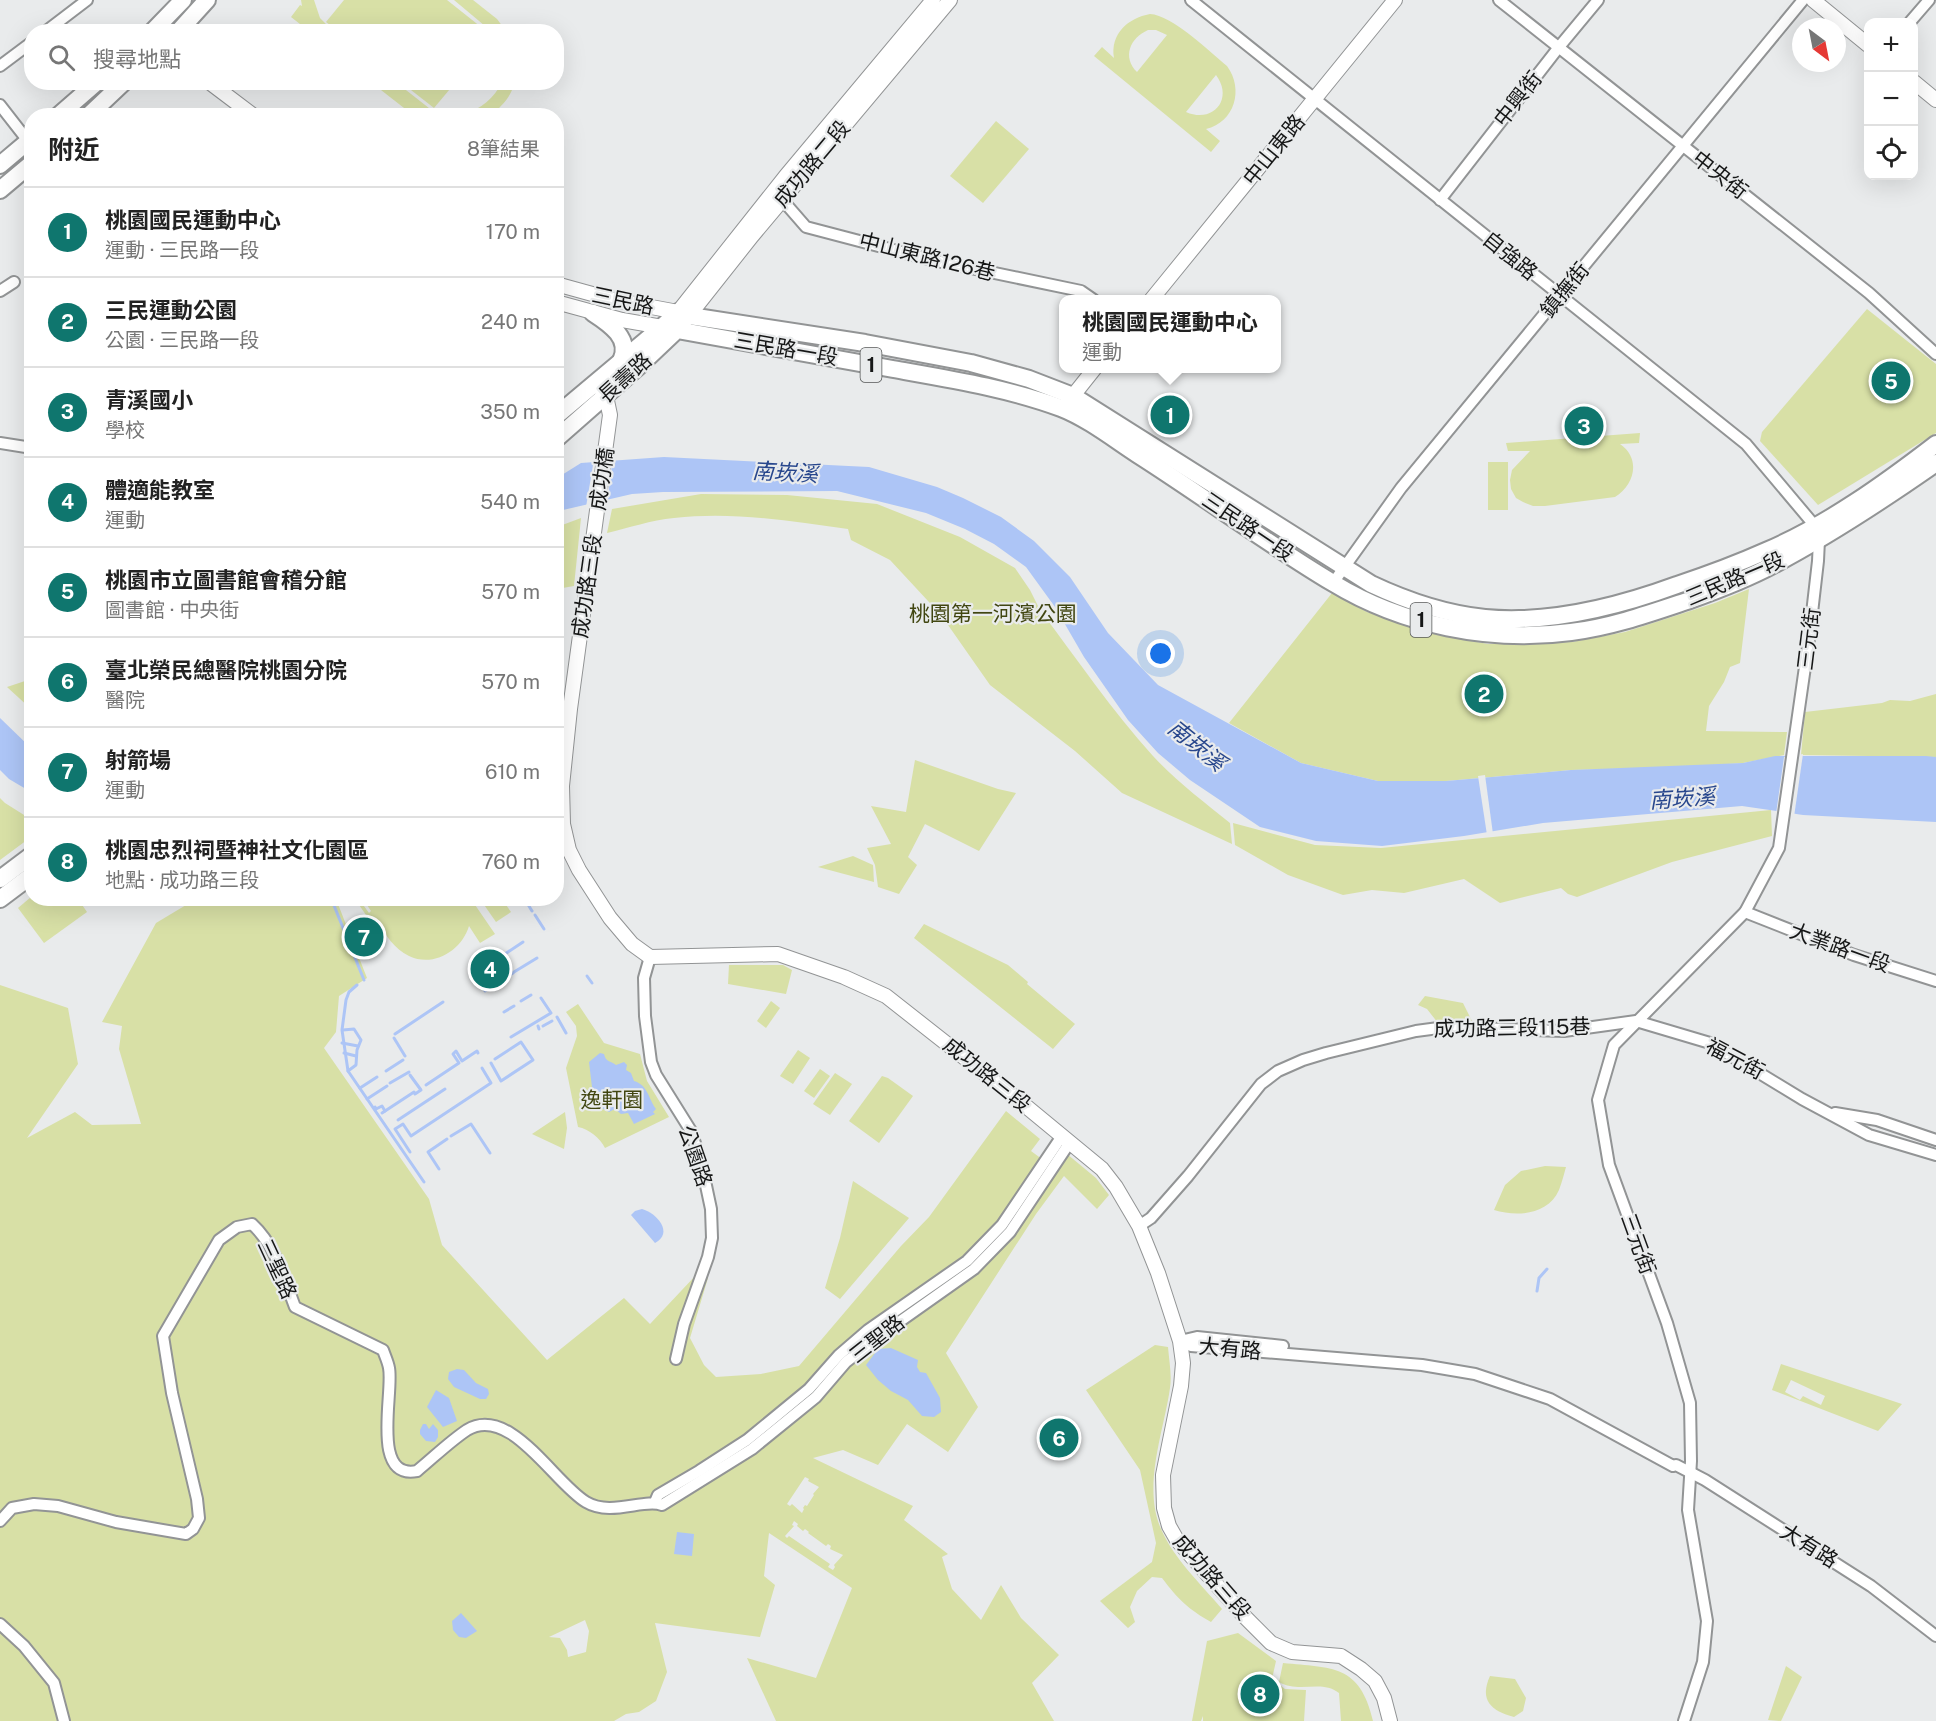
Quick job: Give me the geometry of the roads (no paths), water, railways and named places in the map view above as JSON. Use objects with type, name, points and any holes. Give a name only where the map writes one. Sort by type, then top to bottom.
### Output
[{"type":"main road","points":[[160,24],[183,0]]},
{"type":"main road","points":[[185,24],[207,0]]},
{"type":"main road","points":[[67,108],[88,90]]},
{"type":"main road","points":[[96,108],[116,90]]},
{"type":"main road","points":[[0,165],[24,145]]},
{"type":"main road","points":[[0,190],[24,170]]},
{"type":"main road","points":[[593,313],[608,322],[621,338],[625,348],[621,361]]},
{"type":"main road","name":"成功路二段","points":[[669,328],[684,314]]},
{"type":"main road","name":"三民路一段","points":[[684,314],[865,343],[1001,370],[1068,402],[1172,457],[1345,569],[1396,596],[1443,610],[1485,618],[1527,618],[1565,615],[1598,609],[1648,596],[1817,533]]},
{"type":"main road","name":"三民路一段","points":[[669,328],[1068,402],[1164,471],[1333,583],[1371,604],[1441,626],[1488,634],[1570,633],[1622,622],[1712,592],[1769,567],[1817,533]]},
{"type":"main road","name":"長壽路","points":[[564,409],[621,361],[669,328]]},
{"type":"main road","name":"長壽路","points":[[564,432],[606,396],[669,328]]},
{"type":"main road","points":[[860,363],[865,343]]},
{"type":"main road","name":"1","points":[[1817,533],[1936,444]]},
{"type":"main road","name":"1","points":[[1817,533],[1887,498],[1936,463]]},
{"type":"main road","points":[[0,879],[24,861]]},
{"type":"main road","points":[[0,899],[24,881]]},
{"type":"street","points":[[56,24],[87,0]]},
{"type":"street","name":"成功路二段","points":[[684,314],[933,0]]},
{"type":"street","name":"成功路二段","points":[[778,195],[950,0]]},
{"type":"street","name":"自強路","points":[[1191,0],[1746,444],[1817,533]]},
{"type":"street","name":"中山東路","points":[[1155,295],[1395,0]]},
{"type":"street","name":"中央街","points":[[1499,0],[1869,293],[1936,354]]},
{"type":"street","name":"中興街","points":[[1440,200],[1598,0]]},
{"type":"street","name":"鎮撫街","points":[[1333,583],[1401,488],[1803,0]]},
{"type":"street","points":[[1813,0],[1864,41]]},
{"type":"street","points":[[1913,18],[1929,0]]},
{"type":"street","points":[[0,66],[24,48]]},
{"type":"street","points":[[1918,85],[1936,100]]},
{"type":"street","points":[[219,90],[243,108]]},
{"type":"street","points":[[0,105],[24,133]]},
{"type":"street","name":"中山東路126巷","points":[[778,195],[806,227],[932,260],[1081,291],[1087,295]]},
{"type":"street","points":[[0,291],[14,282]]},
{"type":"street","name":"三民路","points":[[564,286],[614,300],[684,314]]},
{"type":"street","name":"三民路","points":[[564,304],[593,313],[669,328]]},
{"type":"street","points":[[1068,402],[1092,373]]},
{"type":"street","points":[[595,382],[606,396]]},
{"type":"street","name":"成功橋","points":[[596,521],[610,415],[606,396]]},
{"type":"street","points":[[0,442],[24,446]]},
{"type":"street","name":"成功路三段","points":[[564,762],[596,521]]},
{"type":"street","name":"三元街","points":[[1684,1721],[1703,1662],[1707,1621],[1688,1516],[1687,1498],[1691,1473],[1690,1403],[1667,1323],[1609,1165],[1598,1098],[1614,1045],[1745,912],[1779,848],[1809,639],[1818,561],[1817,533]]},
{"type":"street","name":"成功路三段","points":[[564,829],[569,850],[579,870],[610,918],[632,944],[650,957],[778,954],[844,977],[885,996],[1102,1169],[1116,1187],[1139,1226],[1158,1273],[1180,1341],[1183,1363],[1181,1386],[1163,1474],[1164,1509],[1169,1526],[1177,1540],[1245,1617],[1271,1642],[1292,1652],[1341,1656],[1375,1681],[1384,1698],[1390,1721]]},
{"type":"street","name":"大業路一段","points":[[1745,912],[1854,955],[1936,981]]},
{"type":"street","name":"公園路","points":[[650,957],[644,978],[645,1016],[651,1062],[656,1075],[691,1131],[701,1162],[711,1209],[712,1238],[708,1257],[684,1324],[676,1359]]},
{"type":"street","name":"福元街","points":[[1636,1021],[1710,1043],[1773,1079],[1802,1099],[1869,1135],[1936,1155]]},
{"type":"street","name":"成功路三段115巷","points":[[1139,1226],[1151,1218],[1188,1176],[1262,1084],[1278,1071],[1303,1060],[1416,1031],[1446,1027],[1564,1031],[1636,1021]]},
{"type":"street","name":"福元街","points":[[1828,1112],[1877,1120],[1936,1140]]},
{"type":"street","name":"三聖路","points":[[0,1521],[12,1508],[42,1505],[58,1506],[116,1522],[186,1534],[193,1529],[199,1518],[197,1499],[172,1393],[163,1336],[219,1240],[237,1227],[252,1224],[269,1245],[295,1307],[383,1350],[390,1369],[387,1443],[393,1461],[401,1471],[408,1473],[417,1471],[469,1429],[491,1424],[514,1434],[565,1486],[587,1503],[606,1508],[651,1504],[655,1502],[658,1495],[747,1440],[809,1389],[839,1355],[868,1330],[967,1261],[1002,1225],[1066,1139]]},
{"type":"street","name":"大有路","points":[[1180,1341],[1197,1336],[1316,1350],[1423,1359],[1477,1369],[1552,1395],[1629,1439],[1676,1462],[1676,1465],[1871,1586],[1936,1636]]},
{"type":"street","points":[[0,1624],[24,1646],[54,1683],[64,1721]]},
{"type":"water","name":"南崁溪","points":[[664,457],[869,467],[937,487],[1001,517],[1034,541],[1070,577],[1108,633],[1158,685],[1301,763],[1378,781],[1446,781],[1571,770],[1743,763],[1775,756],[1926,756],[1936,757],[1936,822],[1803,815],[1742,806],[1543,823],[1382,846],[1316,841],[1260,827],[1190,780],[1158,753],[1128,720],[1084,657],[1055,607],[1026,567],[994,544],[926,513],[837,491],[632,494],[564,510],[564,474],[581,463]]},
{"type":"water","points":[[0,718],[24,741],[24,788],[9,779],[0,770]]},
{"type":"water","points":[[600,1053],[616,1065],[624,1062],[627,1065],[626,1070],[631,1073],[634,1081],[647,1092],[656,1109],[653,1112],[655,1114],[634,1124],[628,1113],[621,1114],[615,1109],[609,1112],[594,1104],[589,1062]]},
{"type":"water","points":[[642,1209],[658,1219],[663,1229],[661,1239],[655,1243],[631,1215]]},
{"type":"water","points":[[891,1348],[918,1360],[917,1367],[920,1372],[926,1373],[940,1398],[941,1412],[934,1417],[922,1416],[908,1400],[891,1391],[878,1380],[866,1365],[878,1349]]},
{"type":"water","points":[[457,1369],[464,1370],[476,1383],[488,1389],[489,1394],[486,1399],[480,1399],[454,1387],[448,1379],[449,1372]]},
{"type":"water","points":[[436,1390],[449,1398],[457,1421],[443,1427],[427,1407]]},
{"type":"water","points":[[423,1424],[426,1424],[429,1429],[433,1424],[438,1430],[435,1442],[426,1441],[420,1434]]},
{"type":"water","points":[[677,1532],[694,1534],[692,1556],[674,1554]]},
{"type":"water","points":[[461,1613],[477,1631],[466,1638],[459,1637],[453,1630],[452,1621]]},
{"type":"waterway","points":[[334,906],[364,980]]},
{"type":"waterway","points":[[529,906],[532,911]]},
{"type":"waterway","points":[[535,915],[544,929]]},
{"type":"waterway","points":[[475,974],[523,942]]},
{"type":"waterway","points":[[514,972],[537,958]]},
{"type":"waterway","points":[[477,979],[485,991],[513,973]]},
{"type":"waterway","points":[[587,976],[592,983]]},
{"type":"waterway","points":[[357,985],[349,992],[346,1000],[342,1030],[348,1071],[424,1182]]},
{"type":"waterway","points":[[521,1001],[531,995]]},
{"type":"waterway","points":[[511,1037],[551,1013],[541,998]]},
{"type":"waterway","points":[[395,1034],[443,1002]]},
{"type":"waterway","points":[[504,1012],[514,1006]]},
{"type":"waterway","points":[[557,1017],[566,1033]]},
{"type":"waterway","points":[[543,1026],[552,1021]]},
{"type":"waterway","points":[[343,1030],[354,1029],[361,1040],[357,1050],[356,1065],[348,1071]]},
{"type":"waterway","points":[[394,1038],[405,1056]]},
{"type":"waterway","points":[[491,1063],[501,1081],[533,1060],[521,1042],[495,1059]]},
{"type":"waterway","points":[[342,1043],[358,1046]]},
{"type":"waterway","points":[[426,1085],[459,1063],[453,1054],[456,1051],[462,1061],[477,1051],[478,1053]]},
{"type":"waterway","points":[[344,1053],[356,1056]]},
{"type":"waterway","points":[[386,1071],[403,1060]]},
{"type":"waterway","points":[[410,1152],[395,1129],[403,1124],[411,1136],[491,1083],[482,1068]]},
{"type":"waterway","points":[[390,1083],[409,1072]]},
{"type":"waterway","points":[[382,1113],[414,1092],[415,1094],[421,1090],[410,1075]]},
{"type":"waterway","points":[[360,1088],[377,1077]]},
{"type":"waterway","points":[[367,1099],[387,1086]]},
{"type":"waterway","points":[[398,1120],[445,1089]]},
{"type":"waterway","points":[[375,1107],[376,1109],[382,1106],[385,1111]]},
{"type":"waterway","points":[[451,1136],[471,1124],[490,1153]]},
{"type":"waterway","points":[[439,1169],[428,1152],[447,1139]]},
{"type":"waterway","points":[[1537,1291],[1539,1278],[1547,1269]]},
{"type":"place","name":"桃園市立圖書館會稽分館","points":[[1891,381]]},
{"type":"place","name":"桃園國民運動中心","points":[[1170,415]]},
{"type":"place","name":"青溪國小","points":[[1584,426]]},
{"type":"place","name":"三民運動公園","points":[[1484,694]]},
{"type":"place","name":"射箭場","points":[[364,937]]},
{"type":"place","name":"體適能教室","points":[[490,969]]},
{"type":"place","name":"臺北榮民總醫院桃園分院","points":[[1059,1438]]},
{"type":"place","name":"桃園忠烈祠暨神社文化園區","points":[[1260,1694]]},
{"type":"park label","name":"桃園第一河濱公園","points":[[993,614]]},
{"type":"park label","name":"逸軒園","points":[[612,1100]]}]
